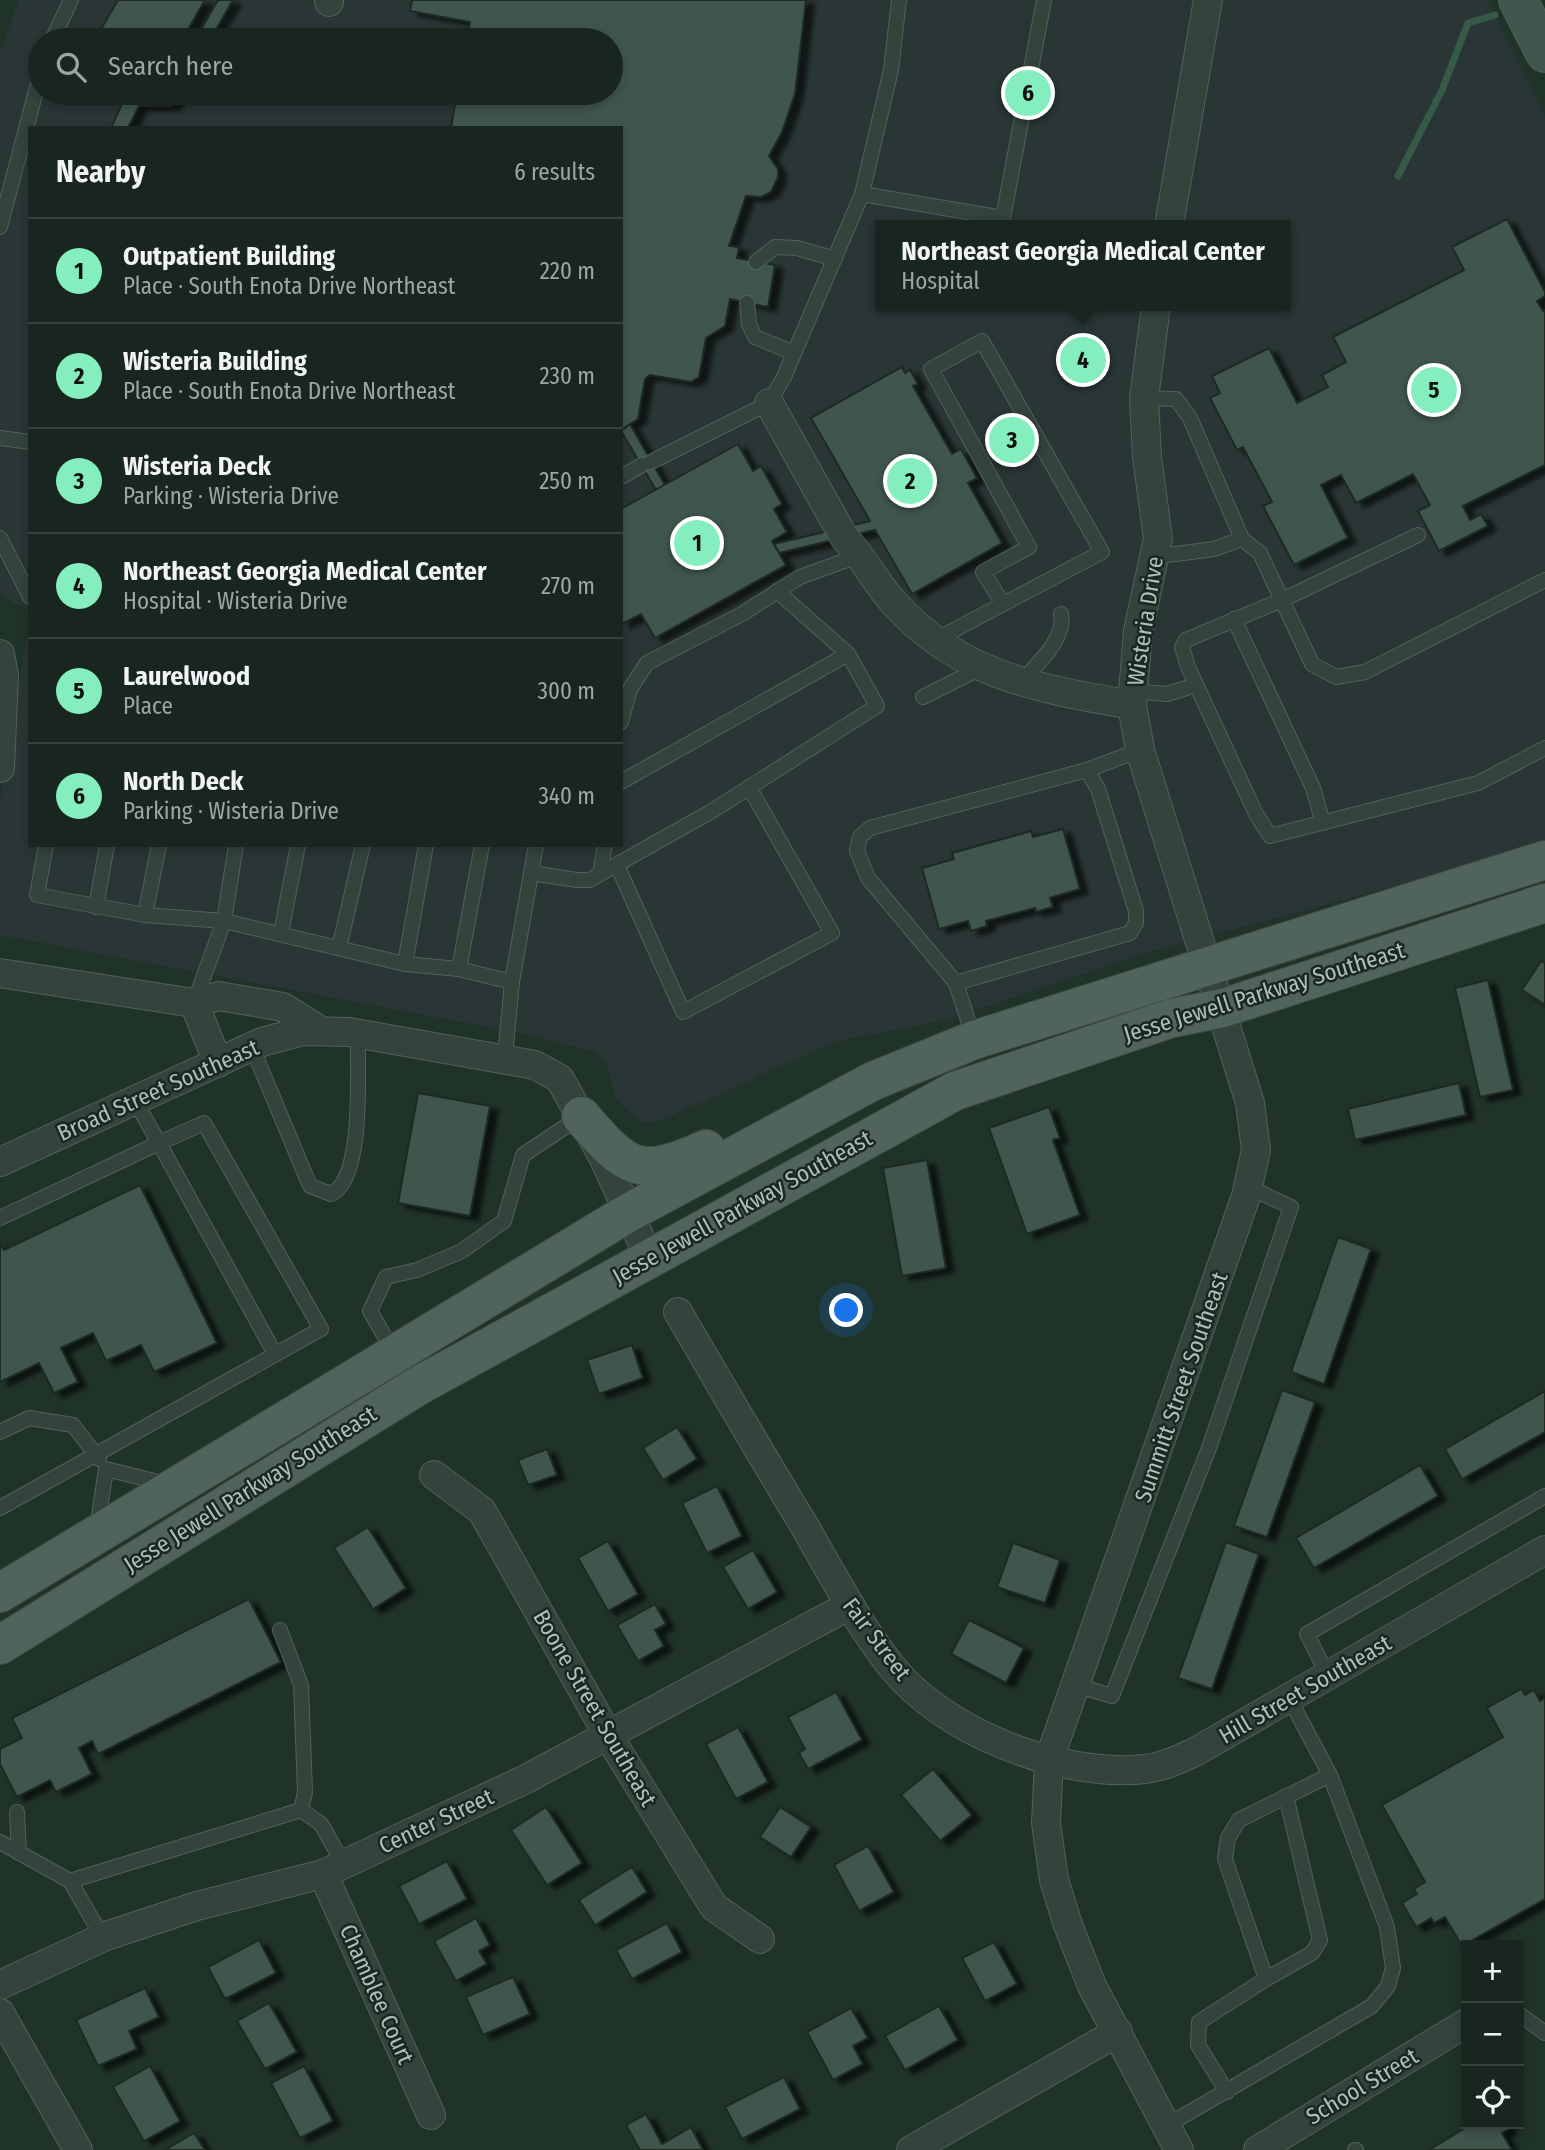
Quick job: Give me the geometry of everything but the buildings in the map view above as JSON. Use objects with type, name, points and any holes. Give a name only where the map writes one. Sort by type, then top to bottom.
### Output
[{"type":"main road","points":[[1518,0],[1545,53]]},
{"type":"main road","name":"Jesse Jewell Parkway Southeast","points":[[0,1593],[628,1213],[873,1081],[974,1040],[1545,860]]},
{"type":"main road","name":"Jesse Jewell Parkway Southeast","points":[[0,1645],[407,1393],[649,1257],[955,1091],[1172,1018],[1223,1008],[1545,903]]},
{"type":"main road","points":[[581,1116],[612,1152],[628,1163],[652,1168],[680,1161],[790,1106],[873,1081]]},
{"type":"street","points":[[1170,220],[1208,0]]},
{"type":"street","name":"Wisteria Drive","points":[[1155,311],[1144,398],[1147,457],[1158,539],[1138,631],[1133,698],[1140,750],[1223,1008]]},
{"type":"street","points":[[769,403],[844,537],[861,555],[895,604],[935,640],[982,667],[1020,683],[1133,698]]},
{"type":"street","points":[[0,654],[4,675],[0,768]]},
{"type":"street","points":[[0,973],[194,1003],[219,996],[283,1007],[321,1031]]},
{"type":"street","points":[[194,1003],[218,1063]]},
{"type":"street","name":"Summitt Street Southeast","points":[[1049,1760],[1217,1287],[1248,1187],[1256,1150],[1250,1103],[1223,1008]]},
{"type":"street","name":"Broad Street Southeast","points":[[0,1162],[252,1046],[286,1034],[321,1031],[358,1034],[505,1057],[535,1065],[560,1079],[581,1116],[649,1257]]},
{"type":"street","name":"Fair Street","points":[[678,1312],[850,1605],[893,1668],[938,1710],[982,1735],[1049,1760]]},
{"type":"street","name":"Boone Street Southeast","points":[[434,1475],[482,1511],[608,1735],[714,1907],[760,1939]]},
{"type":"street","name":"Hill Street Southeast","points":[[1049,1760],[1111,1770],[1146,1769],[1168,1764],[1328,1676],[1545,1550]]},
{"type":"street","name":"Center Street","points":[[0,1985],[103,1938],[197,1906],[333,1869],[526,1779],[850,1605]]},
{"type":"street","points":[[1049,1760],[1046,1822],[1054,1880],[1092,1986],[1172,2138]]},
{"type":"street","name":"Chamblee Court","points":[[333,1869],[431,2115]]},
{"type":"street","points":[[0,2013],[78,2150]]},
{"type":"street","name":"School Street","points":[[1258,2150],[1461,2026]]},
{"type":"street","points":[[911,2150],[1118,2032]]},
{"type":"lane","points":[[58,28],[71,0]]},
{"type":"lane","points":[[623,476],[769,403],[794,353],[862,194],[891,69],[899,0]]},
{"type":"lane","points":[[862,194],[1003,218],[1044,0]]},
{"type":"lane","points":[[0,227],[32,105]]},
{"type":"lane","points":[[756,262],[775,247],[797,248],[835,259]]},
{"type":"lane","points":[[747,303],[749,324],[755,337],[794,353]]},
{"type":"lane","points":[[935,640],[1102,552],[982,341],[931,369],[1030,547],[982,572],[1003,604]]},
{"type":"lane","points":[[1144,398],[1176,399],[1190,418],[1242,539],[1260,553],[1312,664],[1336,677],[1366,672],[1545,580]]},
{"type":"lane","points":[[0,438],[28,442]]},
{"type":"lane","points":[[1418,535],[1282,600],[1186,640],[1182,647],[1196,685],[1256,814],[1270,836],[1478,783],[1545,748]]},
{"type":"lane","points":[[0,538],[28,588]]},
{"type":"lane","points":[[1152,557],[1214,549],[1242,539]]},
{"type":"lane","points":[[623,715],[630,689],[647,663],[742,614],[800,577],[861,555]]},
{"type":"lane","points":[[531,873],[590,880],[750,787],[877,706],[848,654],[777,591]]},
{"type":"lane","points":[[1020,683],[1053,645],[1063,625],[1061,614]]},
{"type":"lane","points":[[1234,619],[1312,788],[1323,823]]},
{"type":"lane","points":[[623,781],[848,654]]},
{"type":"lane","points":[[923,697],[982,667]]},
{"type":"lane","points":[[1133,698],[1167,694],[1196,685]]},
{"type":"lane","points":[[974,1040],[956,983],[868,878],[857,851],[860,837],[870,828],[1087,770],[1140,750]]},
{"type":"lane","points":[[956,983],[1130,933],[1136,923],[1136,911],[1098,789],[1087,770]]},
{"type":"lane","points":[[617,865],[683,1012],[832,933],[750,787]]},
{"type":"lane","points":[[47,847],[37,895],[145,915],[224,921],[405,964],[459,969],[512,982]]},
{"type":"lane","points":[[96,906],[107,847]]},
{"type":"lane","points":[[145,915],[159,847]]},
{"type":"lane","points":[[194,1003],[224,921],[236,847]]},
{"type":"lane","points":[[281,933],[298,847]]},
{"type":"lane","points":[[339,948],[363,847]]},
{"type":"lane","points":[[405,964],[426,847]]},
{"type":"lane","points":[[459,969],[482,847]]},
{"type":"lane","points":[[505,1057],[512,982],[536,847]]},
{"type":"lane","points":[[600,874],[605,847]]},
{"type":"lane","points":[[252,1046],[310,1186],[331,1194],[340,1190],[346,1179],[355,1148],[358,1034]]},
{"type":"lane","points":[[135,1101],[275,1354]]},
{"type":"lane","points":[[394,1353],[370,1311],[386,1277],[417,1270],[462,1251],[504,1222],[523,1155],[581,1116]]},
{"type":"lane","points":[[0,1218],[204,1123],[321,1329],[0,1508]]},
{"type":"lane","points":[[1075,1685],[1112,1696],[1209,1448],[1291,1207],[1248,1187]]},
{"type":"lane","points":[[0,1432],[29,1418],[73,1425],[106,1469],[174,1486]]},
{"type":"lane","points":[[96,1534],[106,1469]]},
{"type":"lane","points":[[1328,1676],[1307,1634],[1545,1496]]},
{"type":"lane","points":[[280,1630],[301,1685],[305,1793],[301,1810]]},
{"type":"lane","points":[[1172,2138],[1227,2092],[1373,2006],[1388,1986],[1393,1968],[1387,1927],[1330,1775],[1289,1698]]},
{"type":"lane","points":[[1266,1979],[1225,1859],[1228,1838],[1239,1820],[1330,1775]]},
{"type":"lane","points":[[1227,2092],[1198,2045],[1199,2022],[1312,1952],[1320,1940],[1286,1796]]},
{"type":"lane","points":[[301,1810],[321,1824],[333,1869]]},
{"type":"lane","points":[[69,1881],[301,1810]]},
{"type":"lane","points":[[17,1812],[19,1853]]},
{"type":"lane","points":[[0,1843],[69,1881],[103,1938]]},
{"type":"lane","points":[[1524,2018],[1545,2033]]},
{"type":"shaded area","points":[[19,0],[1487,0],[1545,116],[1545,842],[1509,856],[1155,950],[946,1020],[837,1041],[662,1120],[643,1123],[617,1100],[607,1063],[596,1052],[531,1035],[0,935],[0,800],[28,628],[28,847],[623,847],[623,126],[28,126],[28,612],[0,593],[0,52]]},
{"type":"waterway","points":[[1398,176],[1442,90],[1468,23],[1495,15]]},
{"type":"place","name":"North Deck","points":[[1028,93]]},
{"type":"place","name":"Northeast Georgia Medical Center","points":[[1083,360]]},
{"type":"place","name":"Laurelwood","points":[[1434,390]]},
{"type":"place","name":"Wisteria Deck","points":[[1012,440]]},
{"type":"place","name":"Wisteria Building","points":[[910,481]]},
{"type":"place","name":"Outpatient Building","points":[[697,543]]}]
